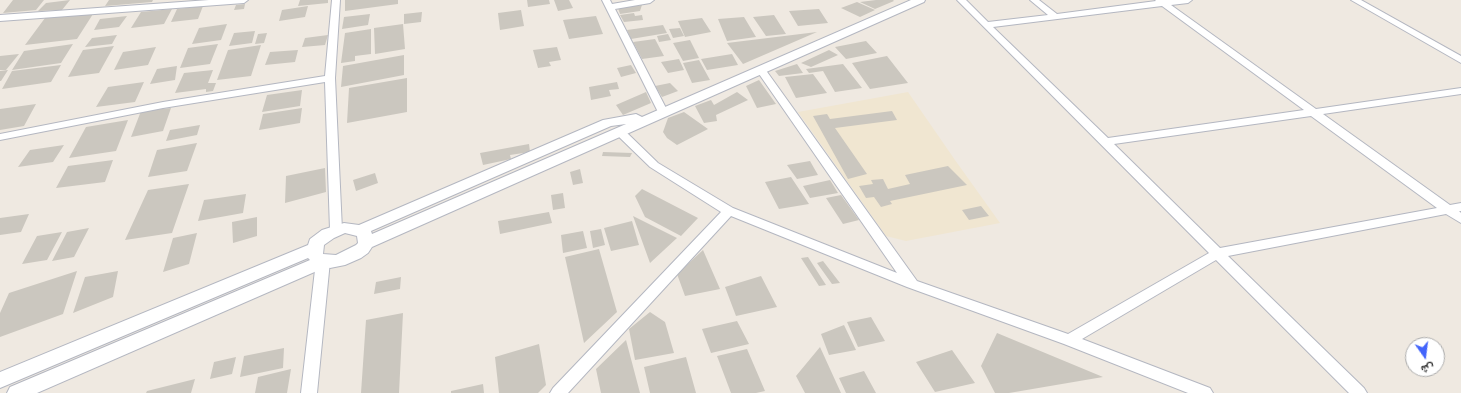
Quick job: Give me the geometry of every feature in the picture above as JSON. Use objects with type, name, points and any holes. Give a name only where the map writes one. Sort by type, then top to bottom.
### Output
[{"type":"street","points":[[0,18],[244,0]]},
{"type":"street","points":[[336,0],[330,78],[336,230]]},
{"type":"street","points":[[650,0],[608,3],[663,112]]},
{"type":"street","points":[[309,393],[321,238],[336,230],[344,228],[362,237],[620,132],[920,0]]},
{"type":"street","points":[[961,0],[1359,393]]},
{"type":"street","points":[[1034,0],[1055,16]]},
{"type":"street","points":[[986,25],[1161,1],[1188,0]]},
{"type":"street","points":[[1355,0],[1461,60]]},
{"type":"street","points":[[1161,1],[1461,219]]},
{"type":"street","points":[[762,70],[912,284]]},
{"type":"street","points":[[0,137],[114,116],[163,105],[330,78]]},
{"type":"street","points":[[1105,142],[1461,91]]},
{"type":"street","points":[[362,237],[608,123],[663,112]]},
{"type":"street","points":[[620,132],[654,165],[729,211],[912,284],[1069,340],[1205,393]]},
{"type":"street","points":[[1069,340],[1218,254],[1461,207]]},
{"type":"street","points":[[558,393],[729,211]]},
{"type":"street","points":[[319,255],[330,262],[347,258],[362,249],[362,237]]},
{"type":"street","points":[[0,380],[319,255]]},
{"type":"street","points":[[17,393],[319,255]]},
{"type":"shaded area","points":[[908,92],[1000,223],[906,241],[886,236],[798,112]]},
{"type":"building","points":[[13,0],[44,0],[36,10],[3,13]]},
{"type":"building","points":[[70,0],[62,10],[38,11],[46,3]]},
{"type":"building","points":[[109,0],[153,0],[152,2],[105,6]]},
{"type":"building","points":[[300,0],[328,0],[328,3],[298,6]]},
{"type":"building","points":[[345,0],[398,0],[398,4],[345,11]]},
{"type":"building","points":[[527,0],[549,0],[550,4],[528,7]]},
{"type":"building","points":[[554,0],[569,0],[573,8],[558,11]]},
{"type":"building","points":[[876,0],[894,1],[875,9],[860,2]]},
{"type":"building","points":[[857,2],[875,10],[860,17],[841,8]]},
{"type":"building","points":[[245,4],[244,9],[234,10],[236,5]]},
{"type":"building","points":[[642,5],[640,11],[620,14],[618,8]]},
{"type":"building","points":[[203,6],[198,19],[171,22],[177,9]]},
{"type":"building","points":[[308,6],[305,17],[279,21],[282,10]]},
{"type":"building","points":[[172,9],[164,24],[131,28],[141,12]]},
{"type":"building","points":[[819,9],[828,23],[798,26],[789,11]]},
{"type":"building","points":[[521,10],[524,26],[500,30],[498,13]]},
{"type":"building","points":[[422,12],[421,22],[404,24],[404,14]]},
{"type":"building","points":[[634,13],[635,16],[642,15],[643,20],[624,22],[620,15]]},
{"type":"building","points":[[93,14],[77,39],[25,45],[45,18]]},
{"type":"building","points":[[370,14],[368,25],[342,29],[344,17]]},
{"type":"building","points":[[774,15],[786,34],[766,36],[753,17]]},
{"type":"building","points":[[127,16],[119,27],[94,30],[100,19]]},
{"type":"building","points":[[596,16],[603,34],[569,39],[563,20]]},
{"type":"building","points":[[744,17],[756,37],[727,41],[718,19]]},
{"type":"building","points":[[702,18],[711,32],[685,37],[678,21]]},
{"type":"building","points":[[227,24],[221,40],[192,44],[199,28]]},
{"type":"building","points":[[403,24],[405,49],[375,54],[374,28]]},
{"type":"building","points":[[663,25],[667,33],[631,39],[627,30]]},
{"type":"building","points":[[680,28],[684,36],[673,38],[669,29]]},
{"type":"building","points":[[371,29],[371,54],[355,56],[355,61],[341,63],[345,33]]},
{"type":"building","points":[[255,31],[252,43],[229,46],[234,33]]},
{"type":"building","points":[[817,32],[743,64],[727,43]]},
{"type":"building","points":[[267,33],[264,43],[255,44],[258,34]]},
{"type":"building","points":[[668,34],[671,40],[659,42],[657,36]]},
{"type":"building","points":[[117,35],[112,44],[85,47],[92,38]]},
{"type":"building","points":[[328,35],[325,45],[302,47],[305,38]]},
{"type":"building","points":[[655,39],[664,56],[642,59],[633,42]]},
{"type":"building","points":[[690,40],[699,58],[683,61],[673,43]]},
{"type":"building","points":[[866,41],[877,53],[846,59],[835,47]]},
{"type":"building","points":[[73,44],[61,63],[12,70],[24,51]]},
{"type":"building","points":[[218,44],[210,64],[180,68],[188,48]]},
{"type":"building","points":[[261,45],[251,76],[217,80],[228,50]]},
{"type":"building","points":[[114,46],[99,73],[68,77],[83,50]]},
{"type":"building","points":[[156,47],[148,65],[114,70],[123,52]]},
{"type":"building","points":[[557,47],[561,60],[549,62],[551,66],[538,68],[533,50]]},
{"type":"building","points":[[298,50],[295,62],[265,65],[270,52]]},
{"type":"building","points":[[829,50],[838,55],[811,67],[801,63]]},
{"type":"building","points":[[19,54],[6,70],[0,70],[0,56]]},
{"type":"building","points":[[732,54],[738,65],[707,70],[701,59]]},
{"type":"building","points":[[404,55],[404,75],[341,87],[343,66]]},
{"type":"building","points":[[887,56],[908,83],[870,89],[852,63]]},
{"type":"building","points":[[679,59],[684,70],[668,73],[661,62]]},
{"type":"building","points":[[699,60],[710,80],[692,83],[683,63]]},
{"type":"building","points":[[797,64],[803,73],[779,76],[775,71]]},
{"type":"building","points":[[843,64],[862,88],[835,92],[823,71],[809,73],[806,69]]},
{"type":"building","points":[[61,65],[51,82],[2,89],[12,71]]},
{"type":"building","points":[[631,65],[636,73],[621,77],[617,68]]},
{"type":"building","points":[[177,66],[175,80],[150,84],[157,69]]},
{"type":"building","points":[[8,70],[1,81],[0,81],[0,71]]},
{"type":"building","points":[[213,70],[208,83],[216,83],[213,91],[206,92],[206,89],[175,93],[184,73]]},
{"type":"building","points":[[813,74],[827,93],[796,98],[785,77]]},
{"type":"building","points":[[407,78],[407,112],[347,123],[349,88]]},
{"type":"building","points":[[759,80],[776,104],[757,108],[746,86]]},
{"type":"building","points":[[144,82],[135,102],[96,107],[108,87]]},
{"type":"building","points":[[617,82],[619,89],[609,90],[611,96],[591,100],[589,87]]},
{"type":"building","points":[[670,83],[678,91],[662,97],[655,86]]},
{"type":"building","points":[[302,90],[300,106],[262,112],[267,95]]},
{"type":"building","points":[[646,92],[651,103],[623,115],[616,105]]},
{"type":"building","points":[[737,92],[748,100],[716,115],[717,121],[704,123],[695,106],[711,100],[714,105]]},
{"type":"building","points":[[36,104],[24,126],[0,130],[0,109]]},
{"type":"building","points":[[171,108],[163,131],[131,137],[141,111]]},
{"type":"building","points":[[302,108],[300,123],[259,130],[263,114]]},
{"type":"building","points":[[892,111],[897,120],[835,128],[867,174],[848,179],[813,116],[827,114],[830,119]]},
{"type":"building","points":[[684,112],[708,129],[677,145],[667,138],[663,132],[668,118]]},
{"type":"building","points":[[128,120],[116,151],[69,158],[86,127]]},
{"type":"building","points":[[200,125],[197,135],[166,141],[170,130]]},
{"type":"building","points":[[197,143],[187,171],[148,177],[157,150]]},
{"type":"building","points":[[529,144],[530,152],[510,155],[511,159],[483,165],[480,153]]},
{"type":"building","points":[[64,145],[53,162],[18,167],[30,150]]},
{"type":"building","points":[[603,152],[632,153],[630,157],[602,156]]},
{"type":"building","points":[[113,160],[105,182],[56,188],[68,166]]},
{"type":"building","points":[[810,161],[818,175],[797,179],[787,165]]},
{"type":"building","points":[[948,166],[967,185],[890,201],[892,204],[881,207],[874,197],[866,198],[859,186],[873,184],[871,180],[883,179],[888,189],[910,184],[905,175]]},
{"type":"building","points":[[325,168],[326,192],[285,203],[286,176]]},
{"type":"building","points":[[580,169],[583,183],[573,185],[570,172]]},
{"type":"building","points":[[375,173],[378,183],[356,191],[353,180]]},
{"type":"building","points":[[791,177],[809,204],[779,209],[765,182]]},
{"type":"building","points":[[830,180],[838,193],[810,198],[803,186]]},
{"type":"building","points":[[189,184],[172,233],[125,240],[148,190]]},
{"type":"building","points":[[642,189],[698,218],[681,236],[645,217],[635,196]]},
{"type":"building","points":[[563,193],[565,208],[553,210],[551,195]]},
{"type":"building","points":[[246,194],[243,213],[198,221],[204,200]]},
{"type":"building","points":[[841,195],[859,220],[843,224],[826,198]]},
{"type":"building","points":[[981,206],[989,216],[969,220],[962,210]]},
{"type":"building","points":[[549,212],[552,223],[500,234],[498,221]]},
{"type":"building","points":[[29,214],[21,232],[0,235],[0,218]]},
{"type":"building","points":[[633,216],[677,238],[650,263]]},
{"type":"building","points":[[257,217],[257,236],[233,243],[232,222]]},
{"type":"building","points":[[632,221],[639,245],[611,251],[604,228]]},
{"type":"building","points":[[89,228],[74,257],[52,261],[67,232]]},
{"type":"building","points":[[601,229],[605,245],[593,248],[590,231]]},
{"type":"building","points":[[583,231],[587,248],[563,253],[561,235]]},
{"type":"building","points":[[62,232],[47,260],[22,264],[37,236]]},
{"type":"building","points":[[197,233],[189,264],[163,272],[173,238]]},
{"type":"building","points":[[599,249],[617,312],[584,343],[565,257]]},
{"type":"building","points":[[703,250],[720,289],[685,296],[677,274]]},
{"type":"building","points":[[808,257],[826,285],[819,286],[801,258]]},
{"type":"building","points":[[823,261],[840,283],[832,284],[817,263]]},
{"type":"building","points":[[77,271],[63,314],[0,337],[0,313],[9,293]]},
{"type":"building","points":[[118,271],[113,297],[73,313],[85,277]]},
{"type":"building","points":[[761,276],[777,307],[736,316],[725,287]]},
{"type":"building","points":[[401,277],[400,289],[374,294],[376,282]]},
{"type":"building","points":[[650,312],[665,322],[674,353],[635,360],[629,329]]},
{"type":"building","points":[[403,313],[399,393],[361,393],[366,320]]},
{"type":"building","points":[[871,317],[885,341],[858,347],[847,322]]},
{"type":"building","points":[[737,321],[749,344],[711,353],[702,329]]},
{"type":"building","points":[[844,325],[856,350],[829,355],[821,334]]},
{"type":"building","points":[[997,333],[1103,377],[1009,393],[995,393],[981,366]]},
{"type":"building","points":[[626,340],[640,393],[601,393],[596,369]]},
{"type":"building","points":[[539,344],[546,385],[538,393],[499,393],[495,357]]},
{"type":"building","points":[[820,347],[841,393],[805,393],[796,376]]},
{"type":"building","points":[[284,348],[283,368],[240,377],[244,356]]},
{"type":"building","points":[[747,349],[765,391],[756,393],[731,393],[717,356]]},
{"type":"building","points":[[952,350],[975,383],[935,392],[916,362]]},
{"type":"building","points":[[236,357],[232,374],[210,379],[214,362]]},
{"type":"building","points":[[686,357],[696,393],[650,393],[644,367]]},
{"type":"building","points":[[291,369],[287,393],[255,393],[258,377]]},
{"type":"building","points":[[864,371],[876,393],[846,393],[839,378]]},
{"type":"building","points":[[195,379],[191,393],[146,393],[147,391]]},
{"type":"building","points":[[483,384],[484,393],[451,393],[451,391]]}]
